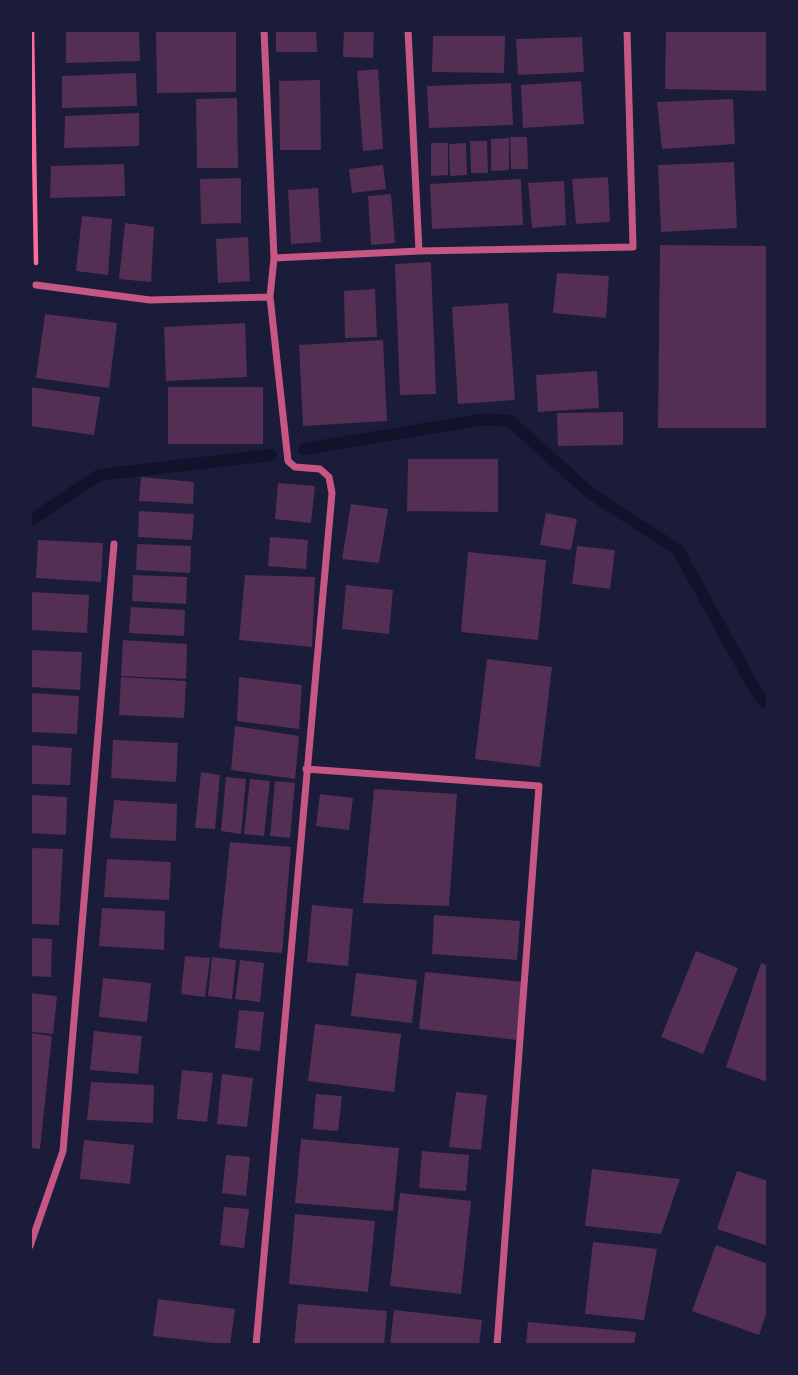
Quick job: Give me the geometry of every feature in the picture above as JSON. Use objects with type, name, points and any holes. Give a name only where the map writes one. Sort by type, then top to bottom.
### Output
[{"type":"street","points":[[256,1345],[332,493],[329,477],[320,469],[296,467],[288,461],[270,296],[274,258],[264,30]]},
{"type":"street","points":[[408,30],[419,250]]},
{"type":"street","points":[[274,258],[419,250],[633,247],[627,30]]},
{"type":"street","points":[[36,285],[150,300],[270,296]]},
{"type":"street","points":[[30,1246],[62,1151],[114,544]]},
{"type":"street","points":[[306,769],[539,786],[497,1345]]},
{"type":"path","points":[[32,30],[36,285]]},
{"type":"building","points":[[66,30],[139,30],[140,61],[66,63]]},
{"type":"building","points":[[156,30],[236,30],[236,92],[157,93]]},
{"type":"building","points":[[276,30],[316,30],[317,52],[276,52]]},
{"type":"building","points":[[344,30],[374,30],[373,58],[343,57]]},
{"type":"building","points":[[666,30],[768,30],[768,91],[665,89]]},
{"type":"building","points":[[433,36],[505,36],[504,73],[432,72]]},
{"type":"building","points":[[582,37],[584,72],[518,75],[516,39]]},
{"type":"building","points":[[378,69],[383,149],[363,151],[357,71]]},
{"type":"building","points":[[136,73],[137,106],[62,108],[62,76]]},
{"type":"building","points":[[320,80],[321,150],[280,150],[279,81]]},
{"type":"building","points":[[581,81],[584,124],[523,128],[521,85]]},
{"type":"building","points":[[511,83],[513,125],[429,128],[427,86]]},
{"type":"building","points":[[237,98],[238,168],[197,168],[196,99]]},
{"type":"building","points":[[733,99],[735,144],[662,149],[657,102]]},
{"type":"building","points":[[139,113],[139,146],[64,148],[65,116]]},
{"type":"building","points":[[510,137],[527,137],[528,169],[511,169]]},
{"type":"building","points":[[509,138],[509,170],[491,171],[491,139]]},
{"type":"building","points":[[470,141],[487,141],[488,173],[471,173]]},
{"type":"building","points":[[431,143],[448,143],[448,175],[431,176]]},
{"type":"building","points":[[466,143],[467,175],[450,176],[449,144]]},
{"type":"building","points":[[734,162],[737,228],[661,232],[658,165]]},
{"type":"building","points":[[124,164],[125,196],[50,198],[51,166]]},
{"type":"building","points":[[383,165],[386,189],[352,193],[349,169]]},
{"type":"building","points":[[608,177],[610,222],[576,224],[572,179]]},
{"type":"building","points":[[241,178],[241,223],[201,224],[200,179]]},
{"type":"building","points":[[521,179],[523,225],[432,229],[430,184]]},
{"type":"building","points":[[564,181],[566,225],[532,228],[528,183]]},
{"type":"building","points":[[318,188],[321,242],[291,244],[288,190]]},
{"type":"building","points":[[391,194],[395,243],[371,245],[368,196]]},
{"type":"building","points":[[82,216],[112,219],[108,275],[76,271]]},
{"type":"building","points":[[125,223],[154,227],[151,282],[119,279]]},
{"type":"building","points":[[248,237],[250,281],[218,283],[216,239]]},
{"type":"building","points":[[660,245],[768,246],[768,428],[658,428]]},
{"type":"building","points":[[431,262],[436,394],[400,395],[395,264]]},
{"type":"building","points":[[557,273],[609,276],[606,318],[553,313]]},
{"type":"building","points":[[375,289],[377,337],[345,338],[344,291]]},
{"type":"building","points":[[508,303],[515,400],[458,404],[452,307]]},
{"type":"building","points":[[45,314],[117,323],[109,388],[36,378]]},
{"type":"building","points":[[245,323],[247,377],[166,381],[164,327]]},
{"type":"building","points":[[383,340],[387,421],[303,426],[299,345]]},
{"type":"building","points":[[597,371],[599,408],[538,412],[536,375]]},
{"type":"building","points":[[30,387],[100,397],[94,435],[30,426]]},
{"type":"building","points":[[168,387],[263,387],[263,444],[168,444]]},
{"type":"building","points":[[623,412],[623,445],[558,446],[557,413]]},
{"type":"building","points":[[408,459],[498,459],[498,512],[407,511]]},
{"type":"building","points":[[141,477],[194,482],[193,504],[139,501]]},
{"type":"building","points":[[278,483],[315,486],[311,523],[275,519]]},
{"type":"building","points":[[351,504],[388,509],[379,563],[342,559]]},
{"type":"building","points":[[139,511],[194,514],[192,540],[138,537]]},
{"type":"building","points":[[546,513],[577,519],[571,550],[540,545]]},
{"type":"building","points":[[270,537],[308,540],[306,569],[268,566]]},
{"type":"building","points":[[38,540],[103,543],[101,582],[36,578]]},
{"type":"building","points":[[137,544],[191,546],[190,573],[136,570]]},
{"type":"building","points":[[577,546],[615,550],[610,589],[572,584]]},
{"type":"building","points":[[468,552],[546,560],[538,640],[461,632]]},
{"type":"building","points":[[133,575],[187,577],[186,604],[132,601]]},
{"type":"building","points":[[245,575],[315,577],[312,647],[239,640]]},
{"type":"building","points":[[346,585],[393,590],[389,634],[342,629]]},
{"type":"building","points":[[30,592],[89,595],[87,633],[30,630]]},
{"type":"building","points":[[131,607],[185,610],[184,636],[129,633]]},
{"type":"building","points":[[123,640],[187,644],[186,679],[121,676]]},
{"type":"building","points":[[30,650],[82,652],[80,690],[30,687]]},
{"type":"building","points":[[487,659],[552,667],[540,767],[475,759]]},
{"type":"building","points":[[121,677],[186,681],[184,718],[119,715]]},
{"type":"building","points":[[239,677],[302,685],[299,729],[237,721]]},
{"type":"building","points":[[30,693],[79,696],[77,734],[30,732]]},
{"type":"building","points":[[235,726],[299,736],[295,779],[231,770]]},
{"type":"building","points":[[113,740],[178,743],[176,782],[111,778]]},
{"type":"building","points":[[30,745],[72,748],[70,785],[30,784]]},
{"type":"building","points":[[201,772],[220,775],[215,829],[195,828]]},
{"type":"building","points":[[226,777],[246,779],[241,834],[221,831]]},
{"type":"building","points":[[250,779],[270,781],[264,836],[244,834]]},
{"type":"building","points":[[275,781],[295,783],[290,838],[270,836]]},
{"type":"building","points":[[374,789],[457,794],[449,906],[363,903]]},
{"type":"building","points":[[320,794],[353,798],[349,830],[316,826]]},
{"type":"building","points":[[30,795],[67,797],[66,835],[30,833]]},
{"type":"building","points":[[114,800],[177,804],[176,841],[110,838]]},
{"type":"building","points":[[230,842],[291,847],[282,953],[219,948]]},
{"type":"building","points":[[30,848],[63,849],[59,925],[30,924]]},
{"type":"building","points":[[107,859],[171,862],[169,900],[104,897]]},
{"type":"building","points":[[312,905],[353,909],[348,966],[307,962]]},
{"type":"building","points":[[102,908],[165,911],[164,950],[99,946]]},
{"type":"building","points":[[434,915],[520,921],[517,960],[432,954]]},
{"type":"building","points":[[30,938],[52,939],[51,977],[30,976]]},
{"type":"building","points":[[696,951],[738,968],[703,1054],[661,1037]]},
{"type":"building","points":[[185,956],[210,958],[205,997],[181,994]]},
{"type":"building","points":[[212,957],[236,960],[232,999],[208,996]]},
{"type":"building","points":[[240,960],[264,963],[260,1002],[235,999]]},
{"type":"building","points":[[761,963],[768,966],[768,1082],[726,1067]]},
{"type":"building","points":[[425,972],[524,982],[518,1040],[419,1029]]},
{"type":"building","points":[[356,973],[417,980],[412,1023],[351,1016]]},
{"type":"building","points":[[103,978],[151,983],[147,1022],[99,1017]]},
{"type":"building","points":[[30,993],[57,996],[53,1034],[30,1032]]},
{"type":"building","points":[[239,1010],[264,1012],[260,1051],[235,1048]]},
{"type":"building","points":[[315,1024],[401,1034],[394,1092],[308,1081]]},
{"type":"building","points":[[94,1031],[142,1036],[138,1074],[90,1070]]},
{"type":"building","points":[[30,1033],[52,1036],[40,1149],[30,1148]]},
{"type":"building","points":[[182,1070],[213,1073],[207,1122],[177,1119]]},
{"type":"building","points":[[222,1074],[253,1078],[247,1127],[217,1124]]},
{"type":"building","points":[[91,1082],[154,1085],[153,1123],[87,1120]]},
{"type":"building","points":[[456,1092],[487,1095],[481,1150],[449,1147]]},
{"type":"building","points":[[316,1094],[342,1096],[338,1131],[313,1129]]},
{"type":"building","points":[[301,1139],[399,1148],[393,1211],[295,1203]]},
{"type":"building","points":[[84,1140],[134,1145],[130,1184],[80,1179]]},
{"type":"building","points":[[422,1151],[469,1155],[466,1191],[419,1188]]},
{"type":"building","points":[[226,1155],[250,1157],[246,1196],[222,1193]]},
{"type":"building","points":[[592,1169],[680,1179],[661,1234],[585,1226]]},
{"type":"building","points":[[737,1171],[768,1181],[768,1246],[717,1229]]},
{"type":"building","points":[[400,1193],[471,1201],[461,1294],[390,1286]]},
{"type":"building","points":[[224,1207],[249,1209],[244,1248],[220,1245]]},
{"type":"building","points":[[295,1214],[375,1221],[368,1292],[289,1284]]},
{"type":"building","points":[[593,1242],[657,1249],[644,1320],[585,1314]]},
{"type":"building","points":[[716,1245],[768,1264],[768,1308],[759,1335],[692,1311]]},
{"type":"building","points":[[158,1299],[235,1309],[230,1345],[153,1336]]},
{"type":"building","points":[[298,1304],[387,1311],[384,1345],[294,1345]]},
{"type":"building","points":[[394,1310],[482,1320],[479,1345],[390,1345]]},
{"type":"building","points":[[528,1322],[636,1332],[634,1345],[526,1345]]},
{"type":"waterway","points":[[304,449],[485,419],[510,421],[590,493],[678,550],[753,686],[764,702],[768,703]]},
{"type":"waterway","points":[[30,521],[99,475],[271,455]]}]
